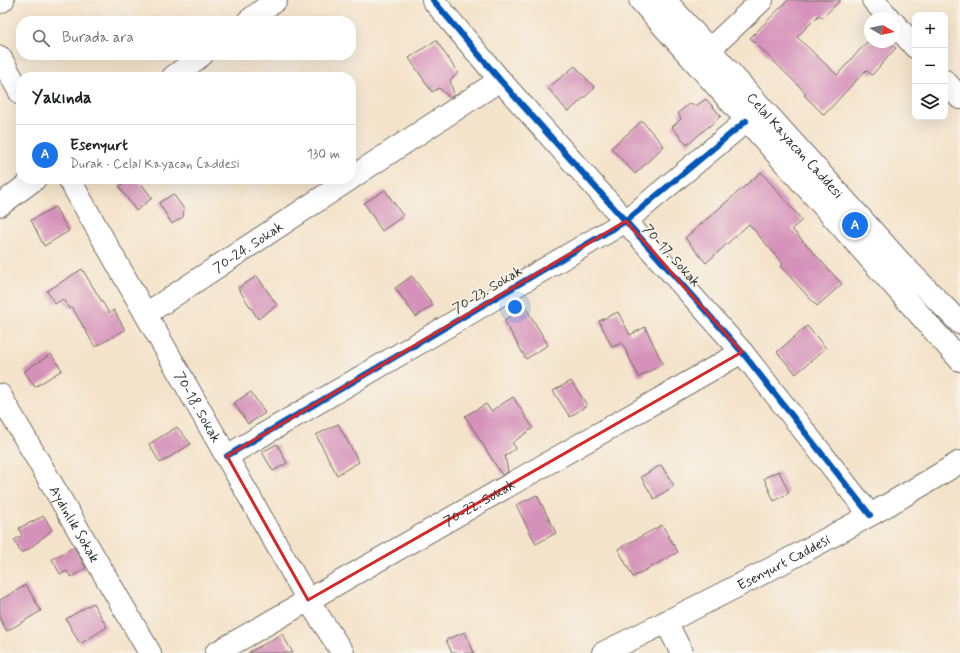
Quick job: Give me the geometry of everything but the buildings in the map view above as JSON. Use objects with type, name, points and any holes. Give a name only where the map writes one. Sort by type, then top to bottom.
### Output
[{"type":"street","points":[[255,16],[276,0]]},
{"type":"street","name":"70-17. Sokak","points":[[432,0],[500,80],[742,352],[870,515]]},
{"type":"street","name":"Celal Kayacan Caddesi","points":[[640,0],[960,360]]},
{"type":"street","name":"Celal Kayacan Caddesi","points":[[665,0],[903,265],[960,323]]},
{"type":"street","points":[[709,50],[762,0]]},
{"type":"street","points":[[873,0],[884,12]]},
{"type":"street","points":[[900,30],[912,44]]},
{"type":"street","points":[[0,57],[16,85]]},
{"type":"street","points":[[180,72],[195,60]]},
{"type":"street","name":"70-24. Sokak","points":[[356,175],[500,80]]},
{"type":"street","points":[[948,84],[960,98]]},
{"type":"street","name":"70-23. Sokak","points":[[227,456],[626,221],[746,121]]},
{"type":"street","points":[[0,205],[28,184]]},
{"type":"street","name":"70-18. Sokak","points":[[72,184],[308,600],[343,653]]},
{"type":"street","name":"70-24. Sokak","points":[[146,314],[342,184]]},
{"type":"street","name":"70-22. Sokak","points":[[216,653],[742,352]]},
{"type":"street","name":"Aydınlık Sokak","points":[[3,405],[150,653]]},
{"type":"street","name":"Esenyurt Caddesi","points":[[603,653],[666,622],[870,515],[960,462]]},
{"type":"street","points":[[666,622],[682,653]]},
{"type":"highlighted area","points":[[626,221],[742,352],[308,600],[227,456]]},
{"type":"cycle path","points":[[433,0],[500,80],[742,352],[870,515]]},
{"type":"cycle path","points":[[227,456],[626,221],[746,121]]},
{"type":"place","name":"Esenyurt","points":[[855,225]]}]
